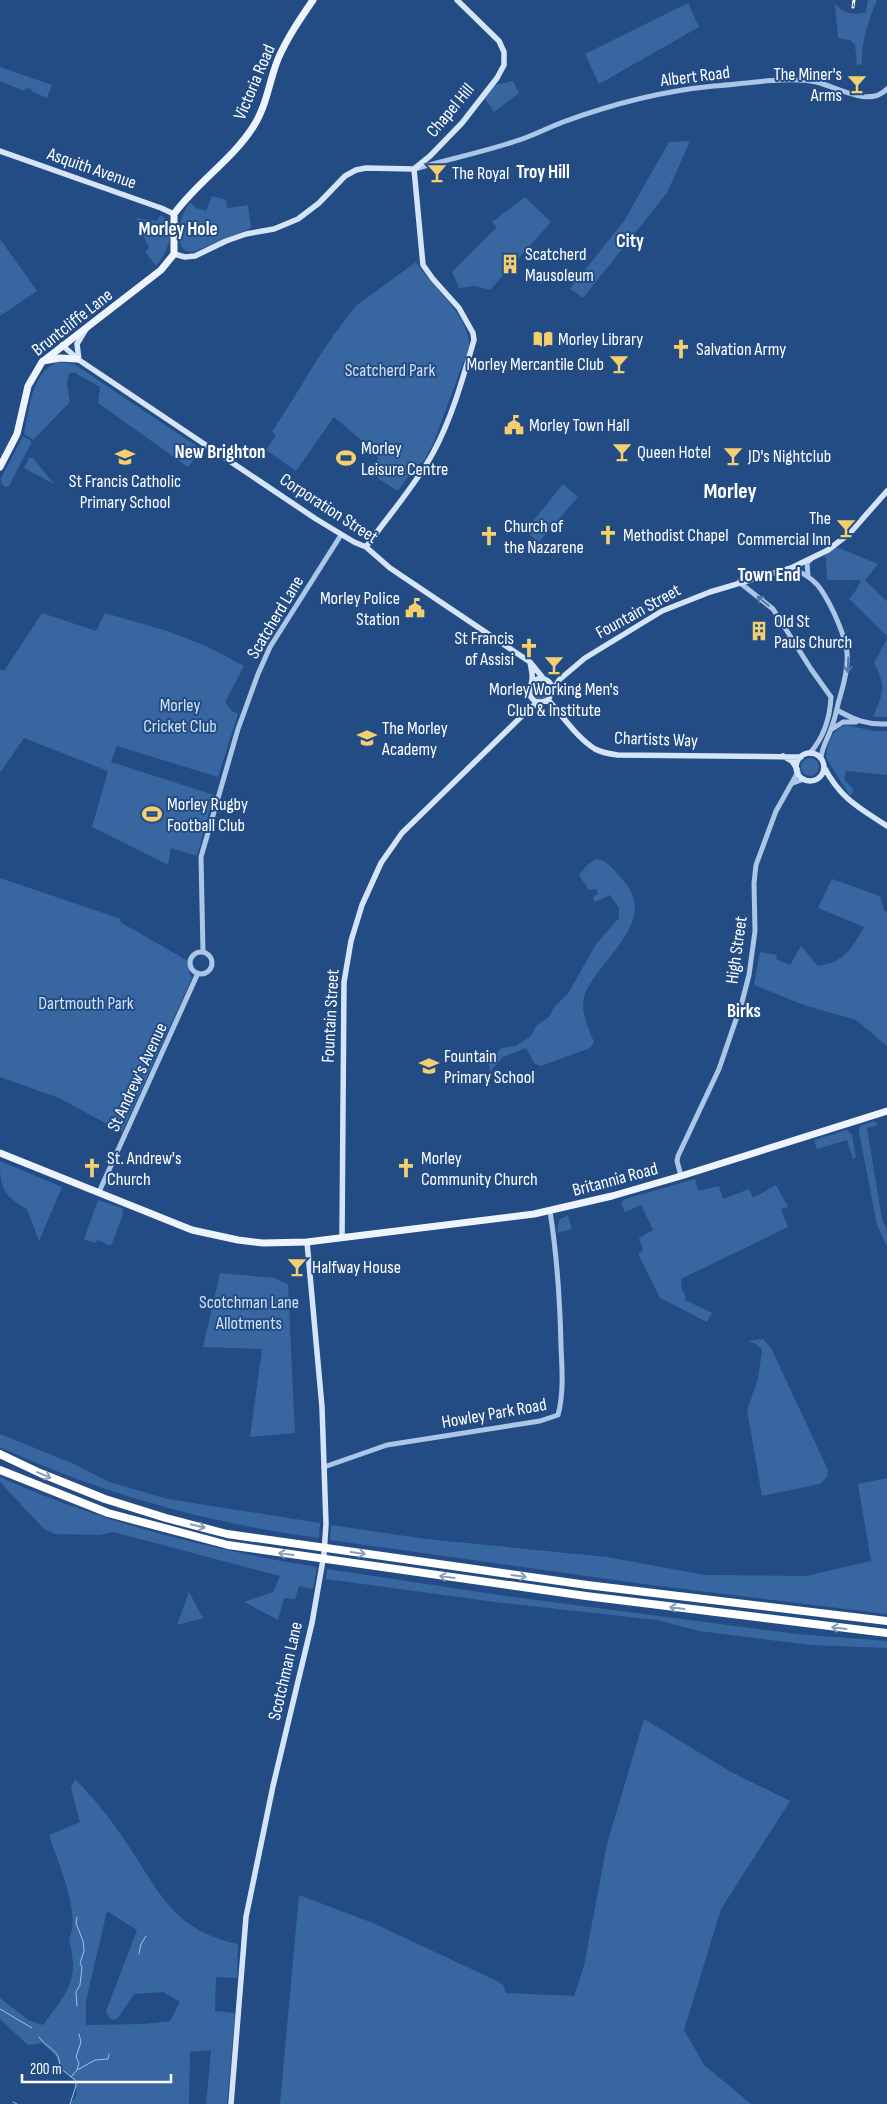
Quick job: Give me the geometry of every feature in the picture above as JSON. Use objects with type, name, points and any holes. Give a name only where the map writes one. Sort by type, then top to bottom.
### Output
[{"type":"highway","points":[[0,1454],[40,1473],[105,1499],[227,1534],[587,1585],[887,1621]]},
{"type":"highway","points":[[0,1470],[108,1513],[228,1546],[586,1596],[887,1633]]},
{"type":"main road","name":"Victoria Road","points":[[174,214],[232,154],[252,129],[260,116],[278,59],[313,0]]},
{"type":"main road","name":"Chapel Hill","points":[[414,169],[430,156],[462,123],[497,78],[504,65],[504,52],[499,40],[458,0]]},
{"type":"main road","name":"Asquith Avenue","points":[[0,151],[174,214]]},
{"type":"main road","points":[[174,214],[174,254],[185,257],[195,256],[232,239],[274,229],[298,219],[319,203],[345,176],[356,170],[366,168],[414,169],[423,265],[433,280],[459,308],[471,328],[474,340],[457,397],[432,454],[366,547]]},
{"type":"main road","name":"Bruntcliffe Lane","points":[[0,467],[17,434],[28,386],[42,362],[162,270],[174,254]]},
{"type":"main road","points":[[42,362],[60,358],[78,360],[78,344],[87,327]]},
{"type":"main road","name":"Corporation Street","points":[[62,345],[78,360],[341,534],[366,547],[390,568],[530,662],[553,690]]},
{"type":"main road","name":"Fountain Street","points":[[553,690],[559,680],[585,658],[662,611],[739,582],[791,568],[838,544],[887,491]]},
{"type":"main road","points":[[527,711],[530,696],[529,688],[532,682],[530,662]]},
{"type":"main road","points":[[532,682],[546,680]]},
{"type":"main road","name":"Fountain Street","points":[[546,680],[559,680]]},
{"type":"main road","points":[[530,696],[538,702],[548,700],[553,690]]},
{"type":"main road","name":"Chartists Way","points":[[548,700],[582,737],[595,748],[606,753],[643,756],[801,757]]},
{"type":"main road","name":"Fountain Street","points":[[342,1237],[344,982],[351,941],[362,905],[380,863],[402,833],[538,702]]},
{"type":"main road","points":[[797,770],[797,764],[801,757],[810,754],[821,758],[832,782],[848,800],[887,826]]},
{"type":"main road","points":[[784,756],[804,779],[813,780],[819,778],[832,782]]},
{"type":"main road","points":[[819,778],[824,767]]},
{"type":"main road","name":"Britannia Road","points":[[0,1153],[192,1230],[220,1238],[263,1242],[307,1242],[550,1211],[681,1176],[887,1110]]},
{"type":"main road","name":"Scotchman Lane","points":[[231,2104],[242,1944],[247,1908],[312,1624],[324,1554],[325,1514],[322,1407],[307,1242]]},
{"type":"street","name":"Albert Road","points":[[414,169],[479,153],[564,122],[670,91],[795,79],[870,97],[879,96],[887,89]]},
{"type":"street","name":"Scatcherd Lane","points":[[203,952],[201,857],[238,729],[270,647],[341,534]]},
{"type":"street","points":[[808,575],[807,564],[816,556]]},
{"type":"street","points":[[791,568],[808,575],[815,581],[829,603],[846,641],[848,666],[838,712],[832,717],[821,758]]},
{"type":"street","points":[[739,582],[772,609],[831,697],[829,728]]},
{"type":"street","points":[[831,697],[840,697]]},
{"type":"street","points":[[838,712],[859,722]]},
{"type":"street","points":[[810,754],[829,728],[843,722],[887,724]]},
{"type":"street","name":"High Street","points":[[681,1176],[677,1161],[678,1156],[723,1059],[749,975],[756,923],[754,883],[756,865],[776,811],[793,783],[797,770]]},
{"type":"street","points":[[793,783],[804,779]]},
{"type":"street","name":"St Andrew's Avenue","points":[[203,952],[210,956],[212,964],[208,971],[198,973],[192,969],[190,962],[193,956],[203,952]]},
{"type":"street","name":"St Andrew's Avenue","points":[[99,1192],[198,973]]},
{"type":"street","name":"Howley Park Road","points":[[324,1467],[387,1445],[540,1421],[558,1415],[562,1391],[560,1293],[550,1211]]},
{"type":"green space","points":[[868,0],[877,0],[866,31],[862,64],[857,65],[855,45],[850,40],[838,38],[835,4],[845,12],[858,14],[866,12]]},
{"type":"green space","points":[[688,3],[699,27],[599,84],[585,54]]},
{"type":"green space","points":[[0,67],[52,85],[47,98],[31,91],[32,89],[26,88],[24,91],[0,81]]},
{"type":"green space","points":[[513,81],[519,93],[494,112],[484,97],[494,85]]},
{"type":"green space","points":[[690,141],[667,193],[583,298],[570,289],[624,221],[669,142]]},
{"type":"green space","points":[[212,196],[226,200],[227,208],[248,205],[251,228],[193,252],[185,251],[179,240],[181,220],[184,213],[190,202],[196,208],[206,211]]},
{"type":"green space","points":[[525,197],[551,222],[490,290],[475,286],[459,288],[452,272],[497,227],[492,222]]},
{"type":"green space","points":[[161,215],[169,226],[170,233],[167,247],[156,266],[145,252],[149,248],[136,218],[156,221]]},
{"type":"green space","points":[[0,239],[37,291],[0,316]]},
{"type":"green space","name":"Scatcherd Park","points":[[416,262],[464,324],[469,347],[433,444],[424,461],[415,467],[398,491],[379,479],[374,470],[378,458],[367,445],[334,417],[296,471],[266,450],[276,435],[272,432],[323,351],[357,305]]},
{"type":"green space","points":[[58,362],[74,364],[201,449],[188,467],[98,403],[100,387],[75,373],[69,373],[67,384],[70,402],[33,440],[24,434],[33,393],[42,375],[49,367]]},
{"type":"green space","points":[[23,436],[31,441],[31,443],[9,486],[5,487],[1,483],[1,478]]},
{"type":"green space","points":[[29,458],[33,458],[54,484],[24,468]]},
{"type":"green space","points":[[563,484],[578,497],[539,542],[525,531]]},
{"type":"green space","points":[[836,547],[878,564],[865,580],[887,600],[887,636],[849,599],[861,580],[827,580],[826,559],[824,555]]},
{"type":"green space","name":"Morley Cricket Club","points":[[42,613],[96,631],[105,613],[167,631],[206,646],[244,666],[225,702],[232,711],[238,714],[218,777],[117,746],[111,762],[214,795],[197,856],[171,848],[168,865],[92,827],[108,771],[24,738],[0,773],[0,669],[4,671]]},
{"type":"green space","points":[[887,639],[887,717],[873,717],[882,690],[881,678],[874,663]]},
{"type":"green space","points":[[538,681],[546,683],[548,687],[547,697],[539,701],[533,695],[534,687]]},
{"type":"green space","points":[[846,725],[874,731],[887,731],[887,775],[846,771],[844,779],[854,790],[850,796],[826,758],[831,738],[837,730]]},
{"type":"green space","points":[[810,758],[816,761],[819,767],[816,773],[810,776],[804,773],[801,767],[804,761]]},
{"type":"green space","points":[[596,859],[607,863],[620,877],[631,893],[635,908],[632,923],[593,980],[583,1000],[587,1024],[594,1042],[590,1048],[541,1066],[535,1064],[526,1048],[503,1057],[490,1072],[488,1060],[502,1048],[516,1046],[531,1036],[537,1025],[549,1017],[555,1006],[568,994],[596,944],[619,918],[619,908],[610,895],[595,902],[593,897],[598,893],[596,889],[589,890],[579,875],[587,865]]},
{"type":"green space","name":"Dartmouth Park","points":[[0,878],[121,919],[120,922],[188,961],[189,972],[192,978],[122,1132],[59,1098],[0,1077]]},
{"type":"green space","points":[[832,879],[880,896],[884,910],[887,912],[887,1046],[856,1020],[804,1005],[754,985],[760,952],[777,955],[776,959],[790,965],[801,946],[818,966],[841,958],[851,948],[864,927],[818,908]]},
{"type":"green space","points":[[874,1121],[878,1125],[867,1128],[882,1219],[887,1230],[887,1247],[877,1225],[859,1132],[860,1126]]},
{"type":"green space","points":[[847,1130],[852,1135],[856,1158],[853,1159],[847,1140],[817,1149],[814,1140]]},
{"type":"green space","points":[[0,1161],[62,1187],[39,1241],[27,1209],[13,1200],[4,1190]]},
{"type":"green space","points":[[695,1179],[698,1191],[719,1186],[723,1199],[749,1189],[753,1198],[776,1185],[788,1207],[781,1209],[788,1227],[681,1279],[682,1290],[686,1296],[685,1300],[712,1313],[707,1322],[660,1298],[638,1254],[643,1250],[639,1238],[653,1230],[641,1205],[625,1212],[621,1203],[625,1199]]},
{"type":"green space","points":[[98,1200],[122,1208],[123,1214],[111,1246],[97,1240],[96,1243],[84,1239]]},
{"type":"green space","points":[[568,1215],[572,1229],[557,1233],[559,1220]]},
{"type":"green space","name":"Scotchman Lane Allotments","points":[[220,1273],[274,1278],[288,1284],[295,1433],[250,1437],[262,1349],[203,1347]]},
{"type":"green space","points":[[763,1339],[771,1348],[828,1470],[827,1477],[820,1484],[762,1496],[747,1410],[758,1379],[762,1350],[756,1344],[748,1341]]},
{"type":"green space","points":[[0,1434],[74,1464],[109,1482],[168,1499],[320,1523],[319,1538],[278,1532],[196,1515],[116,1492],[38,1464],[0,1447]]},
{"type":"green space","points":[[0,1477],[77,1508],[156,1533],[235,1552],[317,1567],[313,1589],[299,1586],[295,1599],[284,1598],[278,1620],[244,1602],[273,1592],[280,1576],[113,1532],[100,1535],[55,1534],[43,1528],[0,1482]]},
{"type":"green space","points":[[887,1478],[887,1614],[651,1585],[330,1540],[331,1525],[426,1539],[607,1557],[705,1575],[806,1576],[871,1561],[858,1484]]},
{"type":"green space","points":[[327,1569],[506,1596],[797,1634],[887,1641],[887,1648],[810,1645],[699,1631],[657,1620],[495,1602],[326,1579]]},
{"type":"green space","points":[[189,1592],[203,1618],[177,1625]]},
{"type":"green space","points":[[644,1719],[731,1772],[790,1801],[721,1909],[684,2030],[704,2065],[751,2104],[280,2104],[299,1895],[373,1923],[497,1981],[503,1985],[506,1993],[574,1996],[584,1966],[607,1844]]},
{"type":"green space","points":[[75,1779],[97,1803],[122,1836],[160,1895],[171,1908],[198,1930],[216,1938],[238,1944],[237,1978],[216,1977],[215,2011],[235,2013],[227,2104],[206,2104],[211,2050],[190,2052],[189,2104],[70,2104],[77,2094],[75,2080],[61,2069],[56,2056],[42,2043],[28,2045],[0,2019],[0,1998],[28,2020],[43,2025],[65,1995],[69,1986],[73,1966],[69,1939],[72,1929],[72,1916],[67,1887],[49,1835],[80,1822],[71,1788]],"holes":[[[107,1911],[137,1930],[106,2011],[109,2018],[113,2020],[118,2018],[134,1994],[163,1992],[180,2002],[170,2021],[143,2024],[86,2025],[86,2001]]]},
{"type":"waterway","points":[[77,1917],[76,1923],[83,1941],[84,1951],[80,1963],[82,1967],[80,1985],[76,1992],[77,2006]]},
{"type":"waterway","points":[[139,1954],[141,1944],[146,1936]]},
{"type":"waterway","points":[[0,2009],[32,2028]]},
{"type":"waterway","points":[[71,2077],[77,2070],[79,2063],[76,2057],[81,2042],[79,2034]]},
{"type":"waterway","points":[[39,2037],[56,2053],[60,2068],[75,2080],[76,2086],[70,2104]]},
{"type":"waterway","points":[[77,2070],[95,2060],[108,2059],[109,2054]]},
{"type":"waterway","points":[[13,2102],[17,2104]]},
{"type":"railway","points":[[853,7],[854,0]]},
{"type":"place","name":"The Miner's Arms","points":[[857,84]]},
{"type":"place","name":"The Royal","points":[[437,173]]},
{"type":"place","name":"Scatcherd Mausoleum","points":[[510,264]]},
{"type":"place","name":"Morley Library","points":[[543,339]]},
{"type":"place","name":"Salvation Army","points":[[681,349]]},
{"type":"place","name":"Morley Mercantile Club","points":[[619,364]]},
{"type":"place","name":"Morley Town Hall","points":[[514,425]]},
{"type":"place","name":"Queen Hotel","points":[[622,452]]},
{"type":"place","name":"JD's Nightclub","points":[[733,456]]},
{"type":"place","name":"St Francis Catholic Primary School","points":[[125,457]]},
{"type":"place","name":"Morley Leisure Centre","points":[[346,458]]},
{"type":"place","name":"The Commercial Inn","points":[[846,528]]},
{"type":"place","name":"Methodist Chapel","points":[[608,535]]},
{"type":"place","name":"Church of the Nazarene","points":[[489,536]]},
{"type":"place","name":"Morley Police Station","points":[[415,608]]},
{"type":"place","name":"Old St Pauls Church","points":[[759,631]]},
{"type":"place","name":"St Francis of Assisi","points":[[529,648]]},
{"type":"place","name":"Morley Working Men's Club & Institute","points":[[554,665]]},
{"type":"place","name":"The Morley Academy","points":[[367,738]]},
{"type":"place","name":"Morley Rugby Football Club","points":[[152,814]]},
{"type":"place","name":"Fountain Primary School","points":[[429,1066]]},
{"type":"place","name":"St. Andrew's Church","points":[[92,1168]]},
{"type":"place","name":"Morley Community Church","points":[[406,1168]]},
{"type":"place","name":"Halfway House","points":[[297,1267]]},
{"type":"district","name":"Troy Hill","points":[[543,171]]},
{"type":"district","name":"Morley Hole","points":[[178,228]]},
{"type":"district","name":"City","points":[[630,240]]},
{"type":"district","name":"New Brighton","points":[[220,451]]},
{"type":"district","name":"Morley","points":[[730,490]]},
{"type":"district","name":"Town End","points":[[769,574]]},
{"type":"district","name":"Birks","points":[[744,1010]]}]
